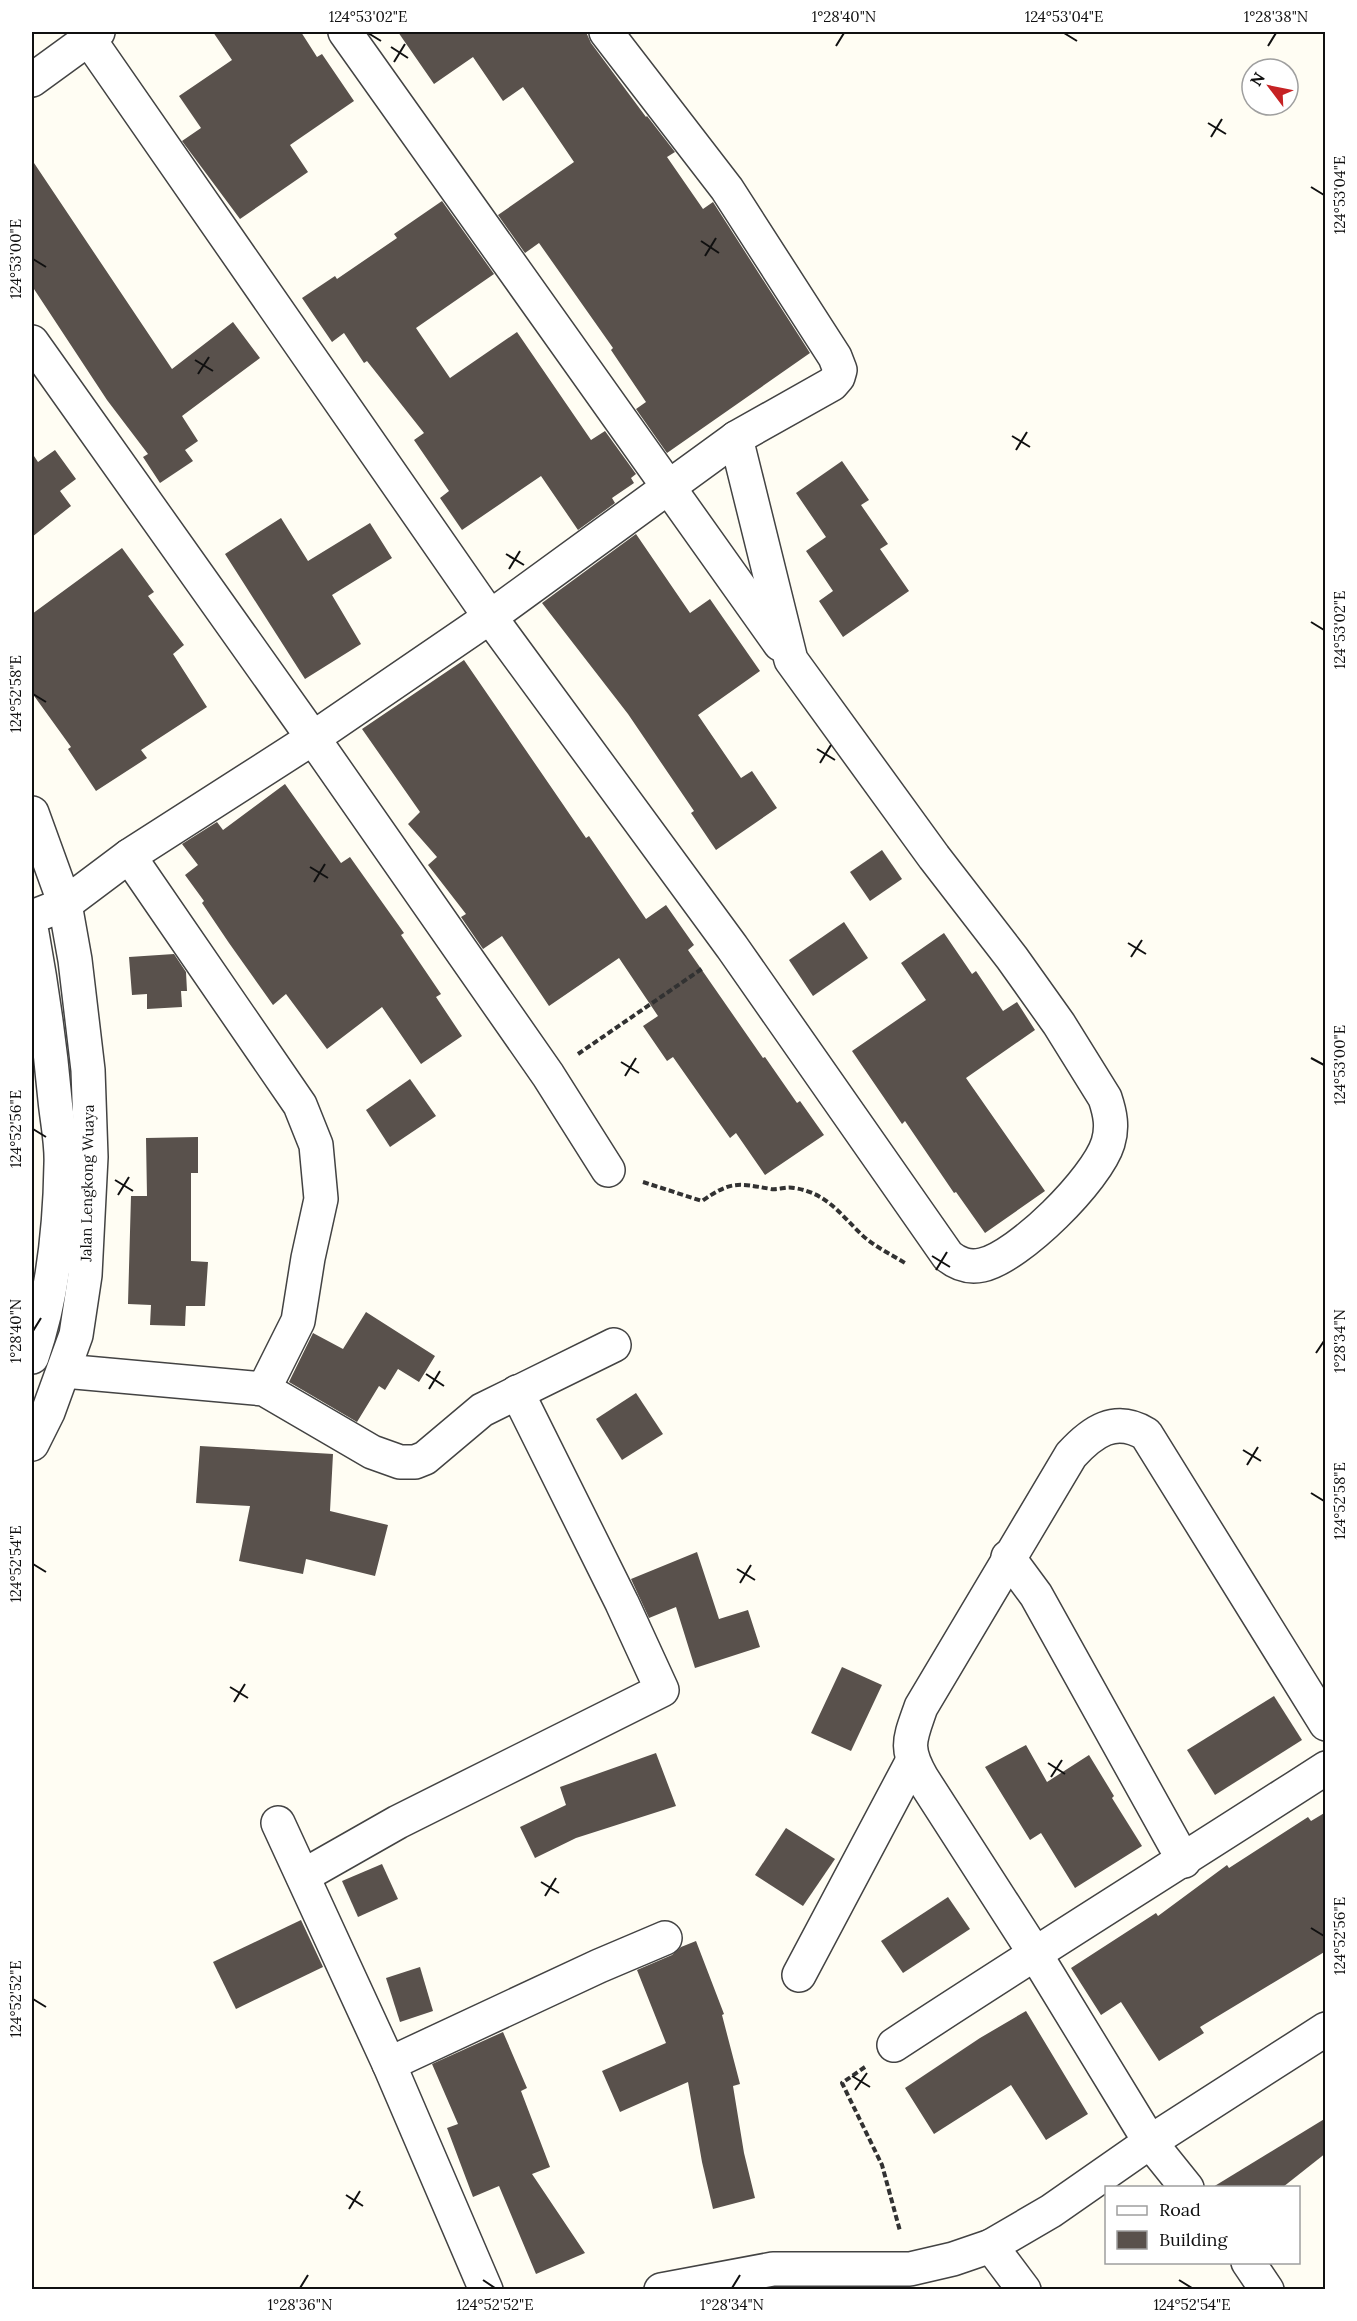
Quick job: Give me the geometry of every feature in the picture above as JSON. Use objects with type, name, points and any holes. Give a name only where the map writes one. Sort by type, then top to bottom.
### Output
[{"type":"street","points":[[32,80],[90,34],[490,617],[732,947],[948,1256],[965,1266],[983,1265],[1015,1248],[1048,1222],[1097,1164],[1108,1144],[1111,1125],[1105,1098],[1059,1024],[1012,958],[934,857],[791,660],[345,32]]},
{"type":"street","points":[[32,917],[65,904],[129,856],[313,738],[490,617],[736,438],[832,384],[838,377],[839,366],[835,357],[727,189],[606,32]]},
{"type":"street","points":[[32,342],[313,738],[548,1075],[608,1170]]},
{"type":"street","points":[[736,438],[791,660]]},
{"type":"street","name":"Jalan Lengkong Wuaya","points":[[32,813],[65,904],[75,960],[88,1070],[91,1157],[85,1275],[76,1335],[48,1412],[32,1444]]},
{"type":"street","points":[[129,856],[300,1105],[316,1145],[321,1199],[308,1258],[298,1321],[264,1389]]},
{"type":"street","name":"Jalan Lengkong Wuaya","points":[[32,933],[53,1079],[62,1162],[55,1251],[44,1320],[32,1357]]},
{"type":"street","points":[[64,1371],[264,1389],[372,1452],[399,1461],[415,1462],[425,1458],[482,1410],[614,1345]]},
{"type":"street","points":[[303,1876],[398,1822],[662,1690],[622,1603],[517,1392]]},
{"type":"street","points":[[1186,2186],[1150,2142],[1034,1952],[912,1762],[911,1736],[921,1707],[1008,1557],[1071,1455],[1089,1436],[1100,1430],[1122,1425],[1146,1434],[1326,1724]]},
{"type":"street","points":[[1008,1557],[1036,1595],[1184,1861]]},
{"type":"street","points":[[800,1975],[912,1762]]},
{"type":"street","points":[[894,2045],[1034,1952],[1184,1861],[1326,1768]]},
{"type":"street","points":[[278,1823],[389,2064],[486,2289]]},
{"type":"street","points":[[389,2064],[599,1966],[665,1938]]},
{"type":"street","points":[[661,2289],[773,2269],[866,2279],[953,2259],[991,2246],[1051,2211],[1150,2142],[1326,2030]]},
{"type":"street","points":[[991,2246],[1024,2289]]},
{"type":"street","points":[[1249,2264],[1267,2289]]},
{"type":"path","points":[[548,1075],[732,947]]},
{"type":"path","points":[[608,1170],[702,1201],[723,1186],[748,1184],[774,1190],[792,1187],[827,1200],[862,1235],[934,1280],[948,1256]]},
{"type":"path","points":[[894,2045],[842,2083],[882,2165],[910,2269]]},
{"type":"building","points":[[213,32],[301,32],[317,57],[322,54],[354,101],[290,145],[308,172],[240,219],[182,141],[201,128],[179,96],[232,60]]},
{"type":"building","points":[[398,32],[586,32],[591,43],[675,152],[667,157],[703,209],[713,202],[810,353],[667,453],[636,409],[646,402],[611,350],[613,348],[539,243],[525,253],[498,215],[574,162],[523,87],[503,101],[473,57],[434,84]]},
{"type":"building","points":[[32,160],[172,369],[233,322],[260,358],[182,416],[198,441],[185,450],[193,461],[160,483],[143,457],[148,454],[107,400],[32,286]]},
{"type":"building","points":[[442,201],[494,274],[416,328],[450,378],[517,332],[591,440],[605,431],[636,474],[631,478],[634,483],[612,498],[615,503],[578,530],[541,476],[462,530],[440,498],[449,491],[414,440],[424,433],[367,361],[364,363],[344,333],[332,342],[302,298],[335,276],[337,279],[397,238],[394,234]]},
{"type":"building","points":[[55,450],[76,479],[60,491],[71,506],[32,537],[32,453],[38,462]]},
{"type":"building","points":[[842,461],[869,500],[861,505],[888,544],[880,549],[909,591],[843,637],[819,601],[833,591],[806,551],[826,537],[796,493]]},
{"type":"building","points":[[281,518],[308,561],[370,523],[392,558],[332,595],[361,644],[305,679],[225,554]]},
{"type":"building","points":[[636,534],[690,613],[710,599],[760,671],[698,715],[741,778],[752,771],[777,808],[716,850],[691,813],[694,811],[628,714],[542,603]]},
{"type":"building","points":[[122,548],[154,592],[148,596],[184,645],[173,654],[207,707],[141,750],[147,758],[96,791],[68,749],[71,747],[32,693],[32,614]]},
{"type":"building","points":[[464,660],[586,838],[589,836],[646,919],[666,905],[694,945],[688,950],[763,1058],[765,1057],[797,1103],[800,1101],[824,1135],[765,1175],[736,1133],[730,1138],[673,1057],[667,1061],[643,1026],[658,1016],[619,958],[549,1006],[502,936],[483,949],[461,917],[466,914],[428,865],[437,857],[408,824],[420,812],[362,729]]},
{"type":"building","points":[[285,784],[341,863],[350,857],[404,933],[401,935],[441,994],[436,997],[462,1036],[421,1064],[382,1007],[327,1049],[286,994],[273,1005],[185,875],[198,865],[182,844],[217,822],[223,830]]},
{"type":"building","points":[[882,850],[902,879],[870,901],[850,872]]},
{"type":"building","points":[[844,922],[868,958],[813,996],[789,960]]},
{"type":"building","points":[[944,933],[972,974],[976,971],[1003,1011],[1017,1002],[1035,1030],[966,1078],[1045,1191],[985,1233],[956,1192],[954,1193],[905,1121],[902,1124],[852,1051],[926,1000],[901,963]]},
{"type":"building","points":[[174,954],[186,972],[187,991],[181,991],[182,1007],[147,1009],[147,994],[132,995],[129,957]]},
{"type":"building","points":[[410,1079],[436,1116],[390,1147],[366,1110]]},
{"type":"building","points":[[198,1137],[198,1173],[191,1173],[191,1261],[208,1262],[205,1306],[186,1306],[185,1326],[150,1325],[151,1305],[128,1304],[131,1196],[147,1196],[146,1138]]},
{"type":"building","points":[[366,1312],[435,1356],[419,1382],[398,1369],[385,1390],[379,1386],[357,1422],[289,1382],[313,1333],[343,1349]]},
{"type":"building","points":[[636,1393],[663,1434],[622,1460],[596,1419]]},
{"type":"building","points":[[200,1446],[333,1454],[330,1511],[388,1525],[375,1576],[306,1559],[303,1574],[239,1561],[250,1506],[196,1503]]},
{"type":"building","points":[[697,1552],[719,1619],[748,1610],[760,1647],[695,1668],[676,1607],[649,1618],[631,1579]]},
{"type":"building","points":[[842,1667],[882,1685],[851,1751],[811,1733]]},
{"type":"building","points":[[1274,1696],[1302,1740],[1215,1795],[1187,1750]]},
{"type":"building","points":[[1026,1745],[1047,1782],[1089,1755],[1142,1846],[1075,1888],[1041,1833],[1030,1840],[985,1767]]},
{"type":"building","points":[[656,1753],[676,1806],[576,1838],[535,1858],[520,1827],[566,1805],[560,1787]]},
{"type":"building","points":[[1326,1812],[1326,1951],[1200,2027],[1204,2033],[1159,2061],[1121,2002],[1101,2015],[1071,1968],[1156,1913],[1158,1916],[1227,1865],[1229,1868],[1308,1817],[1311,1821]]},
{"type":"building","points":[[786,1828],[835,1859],[803,1906],[755,1875]]},
{"type":"building","points":[[382,1864],[398,1899],[358,1917],[342,1881]]},
{"type":"building","points":[[948,1897],[970,1929],[903,1973],[881,1941]]},
{"type":"building","points":[[301,1920],[323,1967],[236,2009],[213,1962]]},
{"type":"building","points":[[696,1941],[724,2014],[722,2015],[740,2084],[733,2086],[744,2153],[755,2198],[713,2209],[688,2082],[620,2112],[602,2071],[666,2043],[637,1970],[672,1955],[681,1947]]},
{"type":"building","points":[[420,1967],[433,2011],[400,2022],[386,1978]]},
{"type":"building","points":[[1026,2011],[1088,2114],[1046,2140],[1011,2085],[934,2134],[905,2088],[980,2038]]},
{"type":"building","points":[[503,2032],[527,2088],[521,2091],[550,2167],[532,2174],[585,2253],[536,2274],[499,2186],[473,2197],[447,2128],[458,2124],[432,2064]]},
{"type":"building","points":[[1326,2118],[1326,2153],[1284,2186],[1215,2186]]}]
